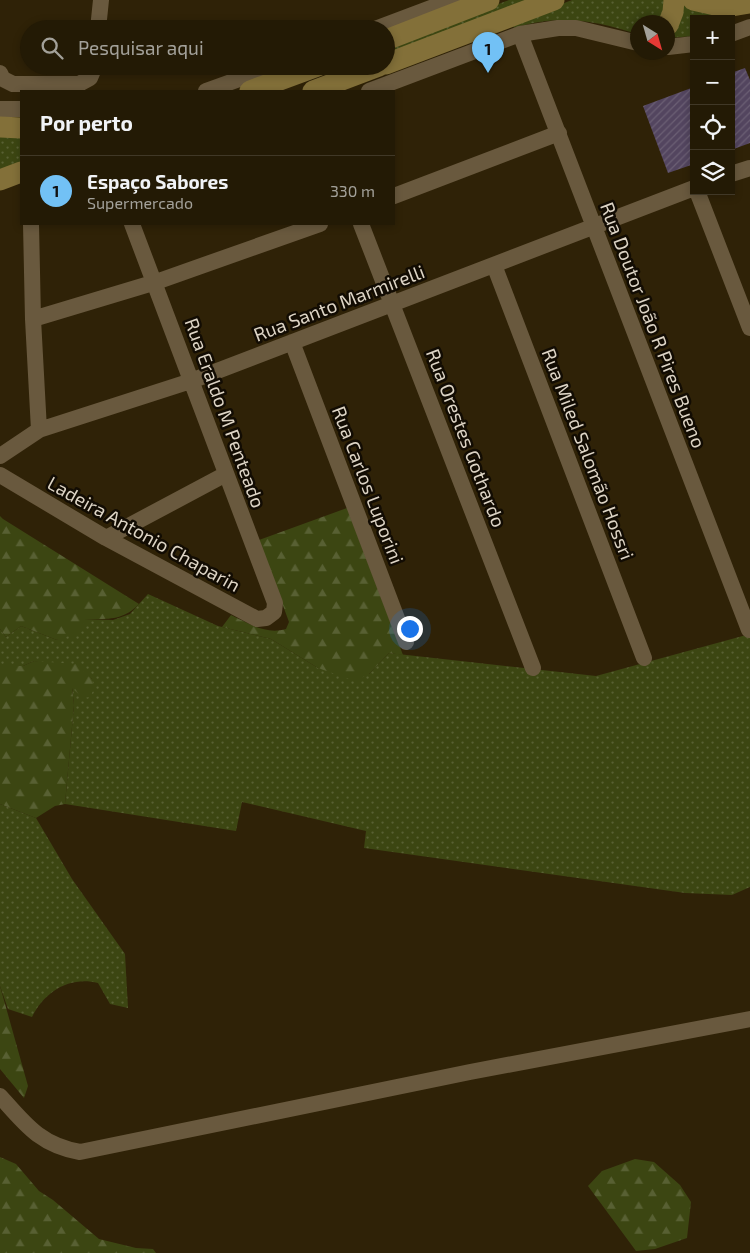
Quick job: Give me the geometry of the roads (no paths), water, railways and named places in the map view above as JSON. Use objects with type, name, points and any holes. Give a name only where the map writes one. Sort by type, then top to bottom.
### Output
[{"type":"main road","points":[[395,37],[489,0]]},
{"type":"main road","points":[[395,61],[554,0]]},
{"type":"main road","points":[[673,15],[674,0]]},
{"type":"main road","points":[[693,0],[709,5],[746,9]]},
{"type":"main road","points":[[253,90],[294,75]]},
{"type":"main road","points":[[316,90],[355,75]]},
{"type":"main road","points":[[0,127],[20,128]]},
{"type":"street","points":[[99,20],[101,0]]},
{"type":"street","points":[[395,21],[452,0]]},
{"type":"street","points":[[735,33],[750,27]]},
{"type":"street","points":[[372,90],[520,34],[558,28],[576,28],[630,40]]},
{"type":"street","name":"Rua Doutor João R Pires Bueno","points":[[520,34],[749,630]]},
{"type":"street","points":[[675,46],[690,44]]},
{"type":"street","points":[[2,76],[13,84],[79,84],[90,78],[91,75]]},
{"type":"street","points":[[209,90],[250,75]]},
{"type":"street","points":[[0,109],[20,109]]},
{"type":"street","points":[[395,196],[559,133]]},
{"type":"street","points":[[735,173],[750,168]]},
{"type":"street","name":"Rua Santo Marmirelli","points":[[0,456],[39,430],[191,381],[690,190]]},
{"type":"street","points":[[700,195],[750,328]]},
{"type":"street","points":[[30,225],[39,430]]},
{"type":"street","name":"Rua Eraldo M Penteado","points":[[132,225],[156,282],[191,381],[275,603],[270,616]]},
{"type":"street","points":[[33,319],[156,282],[317,225]]},
{"type":"street","name":"Rua Orestes Gothardo","points":[[361,225],[533,668]]},
{"type":"street","name":"Rua Miled Salomão Hossri","points":[[494,265],[644,658]]},
{"type":"street","name":"Rua Carlos Luporini","points":[[292,342],[406,642]]},
{"type":"street","points":[[106,538],[226,474]]},
{"type":"street","name":"Ladeira Antonio Chaparin","points":[[0,475],[106,538],[257,618],[270,616]]},
{"type":"street","points":[[0,1096],[32,1132],[42,1139],[66,1150],[80,1152],[470,1072],[750,1019]]},
{"type":"place","name":"Espaço Sabores","points":[[488,73]]}]
